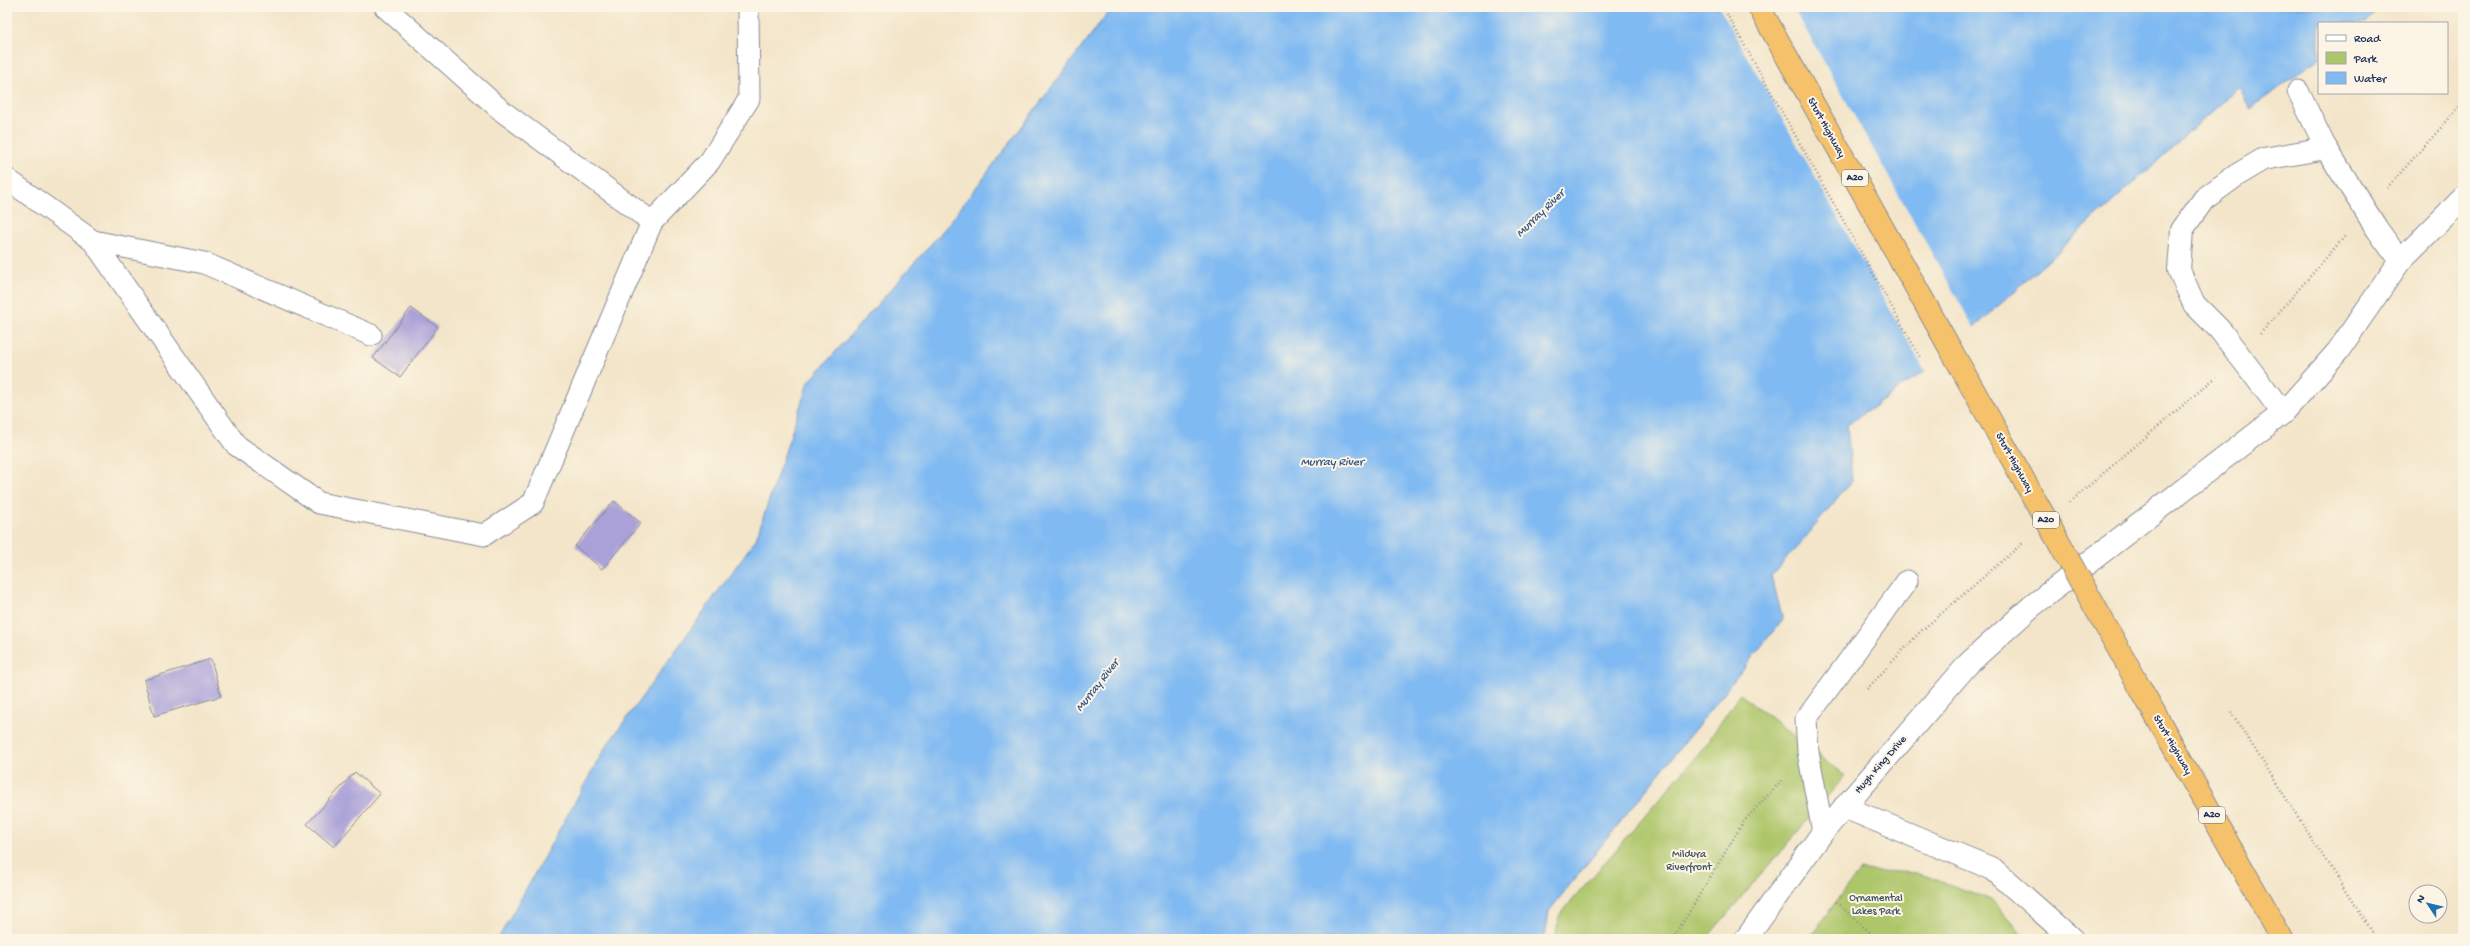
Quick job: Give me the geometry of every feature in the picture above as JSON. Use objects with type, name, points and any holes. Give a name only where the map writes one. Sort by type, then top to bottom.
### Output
[{"type":"highway","name":"Sturt Highway","points":[[1758,7],[2282,939]]},
{"type":"street","points":[[2283,413],[2220,330],[2194,304],[2179,270],[2182,230],[2204,199],[2237,175],[2264,159],[2326,148],[2377,229],[2400,261]]},
{"type":"street","name":"Hugh King Drive","points":[[1746,939],[1844,807],[1969,662],[2032,606],[2283,413],[2338,350],[2400,261],[2463,198]]},
{"type":"street","points":[[1844,807],[1993,869],[2072,939]]},
{"type":"lane","points":[[385,7],[502,112],[652,222]]},
{"type":"lane","points":[[7,180],[94,241],[236,445],[319,503],[484,535],[533,503],[652,222],[710,161],[749,99],[748,7]]},
{"type":"lane","points":[[2298,91],[2326,148]]},
{"type":"lane","points":[[94,241],[204,263],[371,335]]},
{"type":"lane","points":[[1824,832],[1808,752],[1806,719],[1907,581]]},
{"type":"path","points":[[2231,712],[2376,939]]},
{"type":"path","points":[[1836,902],[1877,939]]},
{"type":"green space","name":"Mildura Riverfront","points":[[1740,694],[1845,776],[1706,939],[1555,939],[1559,916],[1704,747]]},
{"type":"green space","name":"Ornamental Lakes Park","points":[[1860,870],[1917,873],[1990,899],[2026,939],[1808,939]]},
{"type":"water","name":"Murray River","points":[[1112,7],[2381,7],[2366,22],[2318,22],[2318,59],[2250,109],[2239,87],[1930,368],[1847,425],[1852,480],[1805,538],[1771,576],[1783,619],[1549,911],[1545,939],[498,939],[605,748],[756,539],[808,383],[947,226]]},
{"type":"pier","points":[[1719,7],[1793,7],[1975,330],[1926,373]]},
{"type":"building","points":[[411,308],[438,327],[400,377],[373,358]]},
{"type":"building","points":[[614,501],[641,523],[602,569],[575,546]]},
{"type":"building","points":[[211,659],[221,696],[154,716],[144,680]]},
{"type":"building","points":[[355,772],[380,794],[334,847],[307,824]]}]
